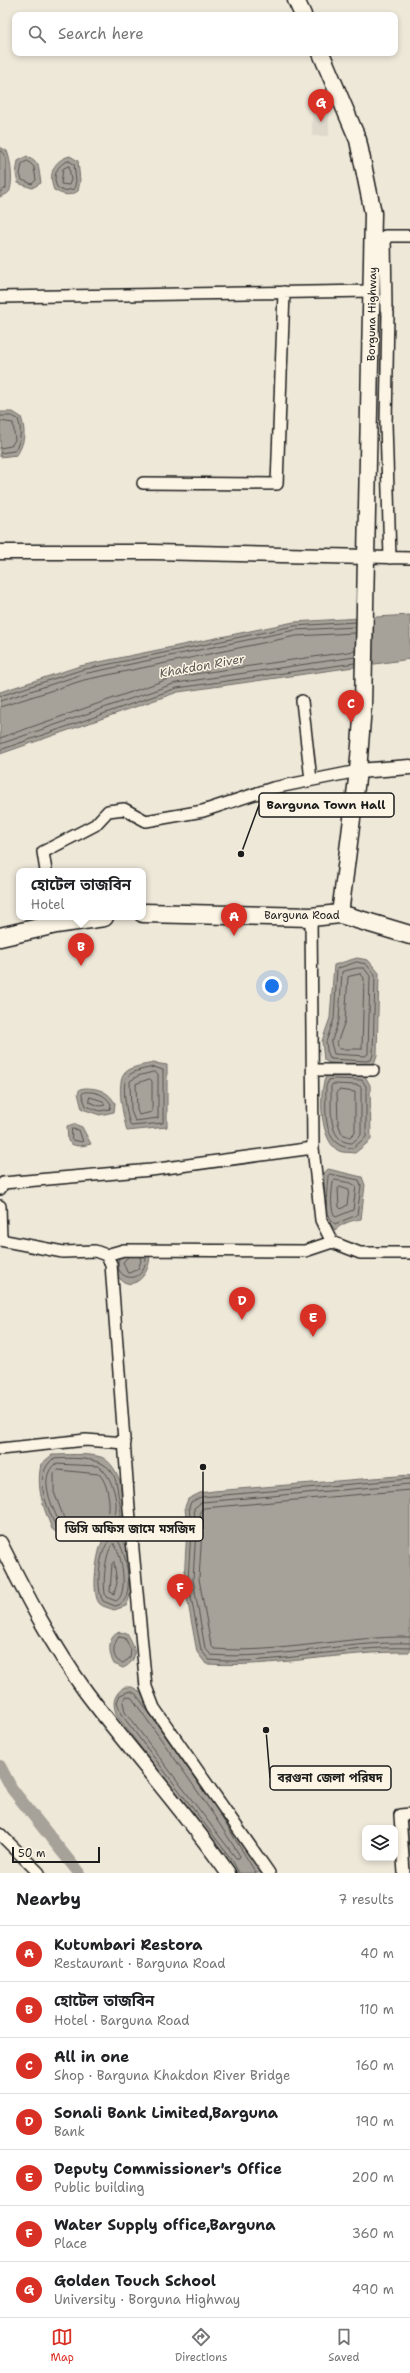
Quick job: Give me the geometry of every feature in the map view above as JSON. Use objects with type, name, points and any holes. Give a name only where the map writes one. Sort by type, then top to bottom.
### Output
[{"type":"main road","points":[[296,0],[302,12]]},
{"type":"main road","name":"Borguna Highway","points":[[322,56],[349,116],[364,164],[374,213],[368,557],[363,706],[358,771],[340,914]]},
{"type":"main road","name":"Barguna Road","points":[[146,913],[311,917],[340,914],[410,934]]},
{"type":"main road","points":[[0,937],[56,920]]},
{"type":"street","points":[[390,558],[386,424],[388,313],[386,308],[385,236],[410,236]]},
{"type":"street","points":[[0,297],[372,291]]},
{"type":"street","points":[[143,483],[277,484],[284,292]]},
{"type":"street","points":[[0,552],[152,552],[410,558]]},
{"type":"street","points":[[302,701],[311,780]]},
{"type":"street","points":[[46,868],[43,852],[94,826],[108,811],[124,809],[146,821],[203,811],[273,788],[311,780],[358,771],[410,767]]},
{"type":"street","points":[[311,917],[313,1148],[321,1220],[332,1242]]},
{"type":"street","points":[[313,1070],[373,1070]]},
{"type":"street","points":[[0,1189],[3,1183],[151,1170],[313,1148]]},
{"type":"street","points":[[0,1206],[0,1240],[64,1252],[95,1251],[106,1255],[124,1250],[305,1251],[332,1242],[360,1253],[410,1253]]},
{"type":"street","points":[[106,1255],[111,1264],[114,1288],[125,1443],[146,1687],[154,1708],[269,1873]]},
{"type":"street","points":[[0,1449],[86,1440],[125,1443]]},
{"type":"street","points":[[0,1543],[38,1620],[86,1691],[207,1843],[228,1873]]},
{"type":"street","points":[[404,1873],[400,1815],[410,1814]]},
{"type":"street","points":[[0,1834],[39,1873]]},
{"type":"shaded area","points":[[312,108],[329,108],[329,136],[312,136]]},
{"type":"water","points":[[0,147],[7,151],[10,160],[11,186],[6,194],[0,197]]},
{"type":"water","points":[[27,156],[38,164],[41,183],[32,188],[18,183],[16,174],[18,161]]},
{"type":"water","points":[[70,156],[78,161],[80,181],[78,191],[66,195],[54,190],[52,184],[52,174],[53,169],[59,161]]},
{"type":"water","points":[[0,412],[13,412],[21,417],[24,427],[24,436],[22,446],[17,455],[0,457]]},
{"type":"water","name":"Khakdon River","points":[[410,615],[410,659],[178,692],[0,754],[0,692],[80,666],[294,622]]},
{"type":"water","points":[[357,958],[368,960],[379,973],[377,1055],[374,1064],[360,1065],[329,1063],[324,1060],[322,1041],[330,1018],[334,965]]},
{"type":"water","points":[[154,1063],[167,1065],[167,1127],[127,1131],[120,1093],[122,1078],[125,1073],[131,1069]]},
{"type":"water","points":[[326,1076],[365,1076],[370,1085],[371,1140],[355,1153],[339,1151],[333,1146],[324,1128],[322,1116],[323,1084]]},
{"type":"water","points":[[85,1088],[106,1093],[115,1103],[114,1112],[100,1115],[82,1109],[78,1093],[80,1089]]},
{"type":"water","points":[[74,1124],[82,1127],[91,1144],[76,1146],[68,1141],[67,1126]]},
{"type":"water","points":[[328,1169],[362,1177],[365,1185],[361,1219],[354,1220],[340,1226],[335,1230],[324,1216],[324,1173]]},
{"type":"water","points":[[117,1251],[149,1253],[150,1259],[148,1266],[142,1277],[132,1283],[126,1283],[120,1279],[113,1261]]},
{"type":"water","points":[[52,1455],[90,1455],[101,1457],[108,1461],[118,1476],[124,1496],[124,1516],[122,1523],[117,1529],[109,1534],[99,1537],[78,1538],[59,1534],[52,1529],[43,1505],[39,1481],[41,1464]]},
{"type":"water","points":[[410,1475],[410,1652],[384,1652],[257,1664],[206,1664],[197,1652],[184,1581],[187,1529],[185,1507],[188,1499],[200,1493],[214,1491]]},
{"type":"water","points":[[114,1534],[121,1538],[126,1546],[129,1555],[132,1578],[129,1599],[126,1606],[114,1610],[100,1604],[95,1592],[95,1582],[97,1562],[101,1545],[105,1538]]},
{"type":"water","points":[[120,1632],[127,1634],[134,1648],[134,1657],[132,1661],[123,1668],[114,1664],[110,1651],[112,1637]]},
{"type":"water","points":[[124,1687],[132,1687],[139,1691],[218,1804],[261,1873],[236,1873],[117,1716],[114,1707],[114,1700]]},
{"type":"water","points":[[405,1819],[410,1819],[410,1873],[409,1873]]},
{"type":"waterway","points":[[0,1766],[12,1789],[79,1873]]},
{"type":"place","name":"Golden Touch School","points":[[321,122]]},
{"type":"place","name":"All in one","points":[[351,723]]},
{"type":"place","name":"Barguna Town Hall","points":[[241,854]]},
{"type":"place","name":"Kutumbari Restora","points":[[234,936]]},
{"type":"place","name":"হোটেল তাজবিন","points":[[81,966]]},
{"type":"place","name":"Sonali Bank Limited,Barguna","points":[[242,1320]]},
{"type":"place","name":"Deputy Commissioner's Office","points":[[313,1337]]},
{"type":"place","name":"ডিসি অফিস জামে মসজিদ","points":[[203,1467]]},
{"type":"place","name":"Water Supply office,Barguna","points":[[180,1607]]},
{"type":"place","name":"বরগুনা জেলা পরিষদ","points":[[266,1730]]}]
